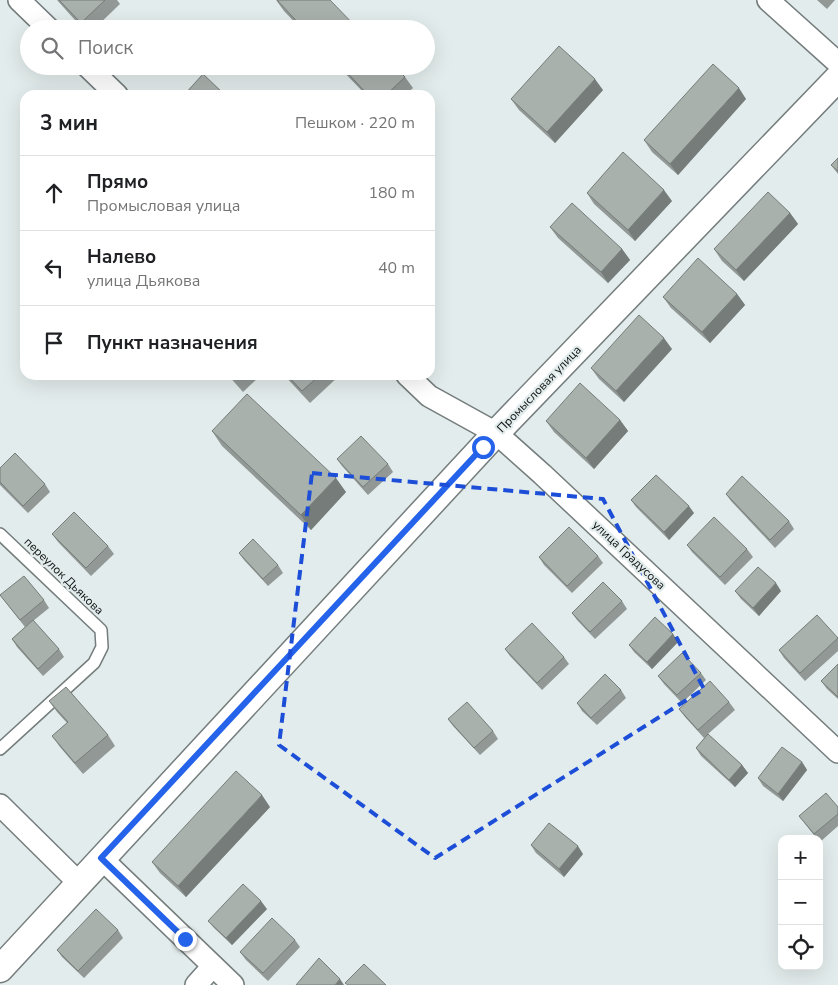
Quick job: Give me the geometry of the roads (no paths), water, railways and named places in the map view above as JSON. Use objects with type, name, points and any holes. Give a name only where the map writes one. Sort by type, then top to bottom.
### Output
[{"type":"street","points":[[19,0],[40,20]]},
{"type":"street","points":[[768,0],[838,63]]},
{"type":"street","points":[[96,75],[112,90]]},
{"type":"street","name":"Промысловая улица","points":[[0,969],[496,433],[838,78]]},
{"type":"street","name":"улица Градусова","points":[[412,380],[429,396],[496,433],[838,752]]},
{"type":"street","points":[[0,805],[79,883]]},
{"type":"street","points":[[101,858],[233,985]]},
{"type":"street","points":[[196,985],[213,966]]},
{"type":"lane","name":"переулок Дьякова","points":[[0,534],[101,630],[102,647],[94,663],[0,749]]}]
